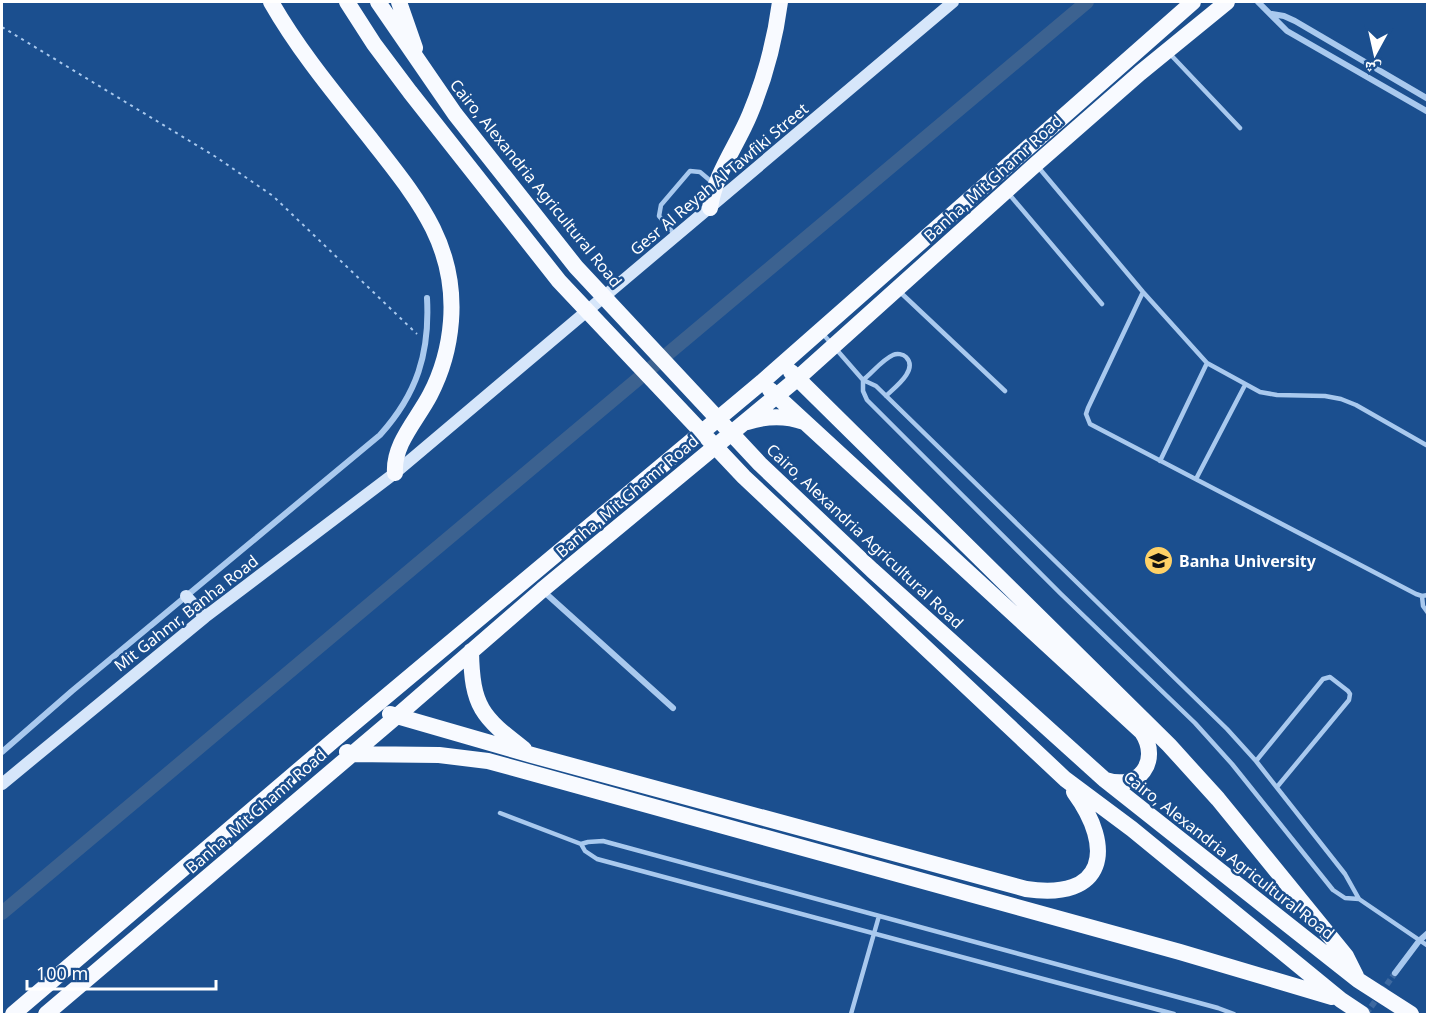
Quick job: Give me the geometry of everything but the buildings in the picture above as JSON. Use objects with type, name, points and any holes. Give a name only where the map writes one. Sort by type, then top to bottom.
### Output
[{"type":"highway","points":[[271,2],[300,48],[415,196],[434,228],[446,263],[451,300],[446,351],[429,398],[395,457],[395,473]]},
{"type":"highway","points":[[347,2],[374,44],[410,92],[559,281],[744,477],[1065,779],[1132,829],[1341,1000],[1362,1014]]},
{"type":"highway","name":"Cairo, Alexandria Agricultural Road","points":[[378,2],[455,114],[576,267],[760,464],[872,570],[1105,780],[1358,980],[1411,1014]]},
{"type":"highway","points":[[399,2],[422,68]]},
{"type":"highway","points":[[710,208],[720,190],[759,92],[773,43],[780,2]]},
{"type":"highway","name":"Banha, Mit Ghamr Road","points":[[14,1014],[334,740],[762,382],[1193,2]]},
{"type":"highway","name":"Banha, Mit Ghamr Road","points":[[46,1014],[542,590],[798,378],[1006,190],[1227,2]]},
{"type":"highway","points":[[783,363],[1194,772],[1346,956],[1358,980]]},
{"type":"highway","points":[[762,382],[1142,732],[1150,749],[1146,767],[1140,775],[1124,783],[1105,780]]},
{"type":"highway","points":[[743,423],[777,417],[798,420],[811,425]]},
{"type":"highway","points":[[471,651],[471,679],[480,707],[499,731],[532,755]]},
{"type":"highway","points":[[371,709],[1026,889],[1046,892],[1072,889],[1086,880],[1095,868],[1098,856],[1096,831],[1088,810],[1065,779]]},
{"type":"highway","points":[[334,740],[350,754],[439,755],[488,761],[1180,952],[1341,1000]]},
{"type":"highway","points":[[140,906],[154,923]]},
{"type":"main road","name":"Gesr Al Reyah Al Tawfiki Street","points":[[720,190],[953,2]]},
{"type":"main road","name":"Gesr Al Reyah Al Tawfiki Street","points":[[395,473],[710,208]]},
{"type":"main road","name":"Mit Gahmr, Banha Road","points":[[2,784],[205,617],[395,473]]},
{"type":"main road","points":[[186,596],[205,617]]},
{"type":"street","points":[[1258,2],[1287,31],[1428,112]]},
{"type":"street","points":[[1272,14],[1295,21],[1428,99]]},
{"type":"street","points":[[2,752],[380,435],[406,399],[419,372],[426,344],[427,298]]},
{"type":"street","points":[[542,590],[673,708]]},
{"type":"street","points":[[1395,973],[1419,941],[1428,933]]},
{"type":"lane","points":[[1167,51],[1240,128]]},
{"type":"lane","points":[[1036,164],[1143,292],[1207,363],[1260,392],[1341,399],[1356,405],[1428,446]]},
{"type":"lane","points":[[676,237],[659,216],[661,205],[690,171],[700,172],[720,190]]},
{"type":"lane","points":[[1006,190],[1102,304]]},
{"type":"lane","points":[[897,288],[1005,391]]},
{"type":"lane","points":[[1143,292],[1086,414],[1090,424],[1425,596],[1423,606],[1428,613]]},
{"type":"lane","points":[[820,331],[863,380],[876,386],[1227,729],[1256,761],[1345,874],[1359,899],[1428,945]]},
{"type":"lane","points":[[863,380],[894,354],[906,357],[910,369],[907,375],[886,396]]},
{"type":"lane","points":[[1160,461],[1207,363]]},
{"type":"lane","points":[[863,380],[863,391],[867,400],[1214,743],[1333,890],[1345,898],[1359,899]]},
{"type":"lane","points":[[1196,479],[1245,385]]},
{"type":"lane","points":[[1256,761],[1323,680],[1330,677],[1348,691],[1349,700],[1277,787]]},
{"type":"lane","points":[[500,813],[581,844],[603,841],[1234,1014]]},
{"type":"lane","points":[[581,844],[585,851],[597,859],[1174,1014]]},
{"type":"lane","points":[[850,1014],[879,916]]},
{"type":"lane","points":[[1216,1014],[1218,1008]]},
{"type":"path","points":[[2,27],[216,157],[273,196],[426,344]]},
{"type":"waterway","points":[[2,913],[1087,2]]},
{"type":"tunnel","points":[[1366,1014],[1395,973]]},
{"type":"place","name":"Banha University","points":[[1158,561]]}]
